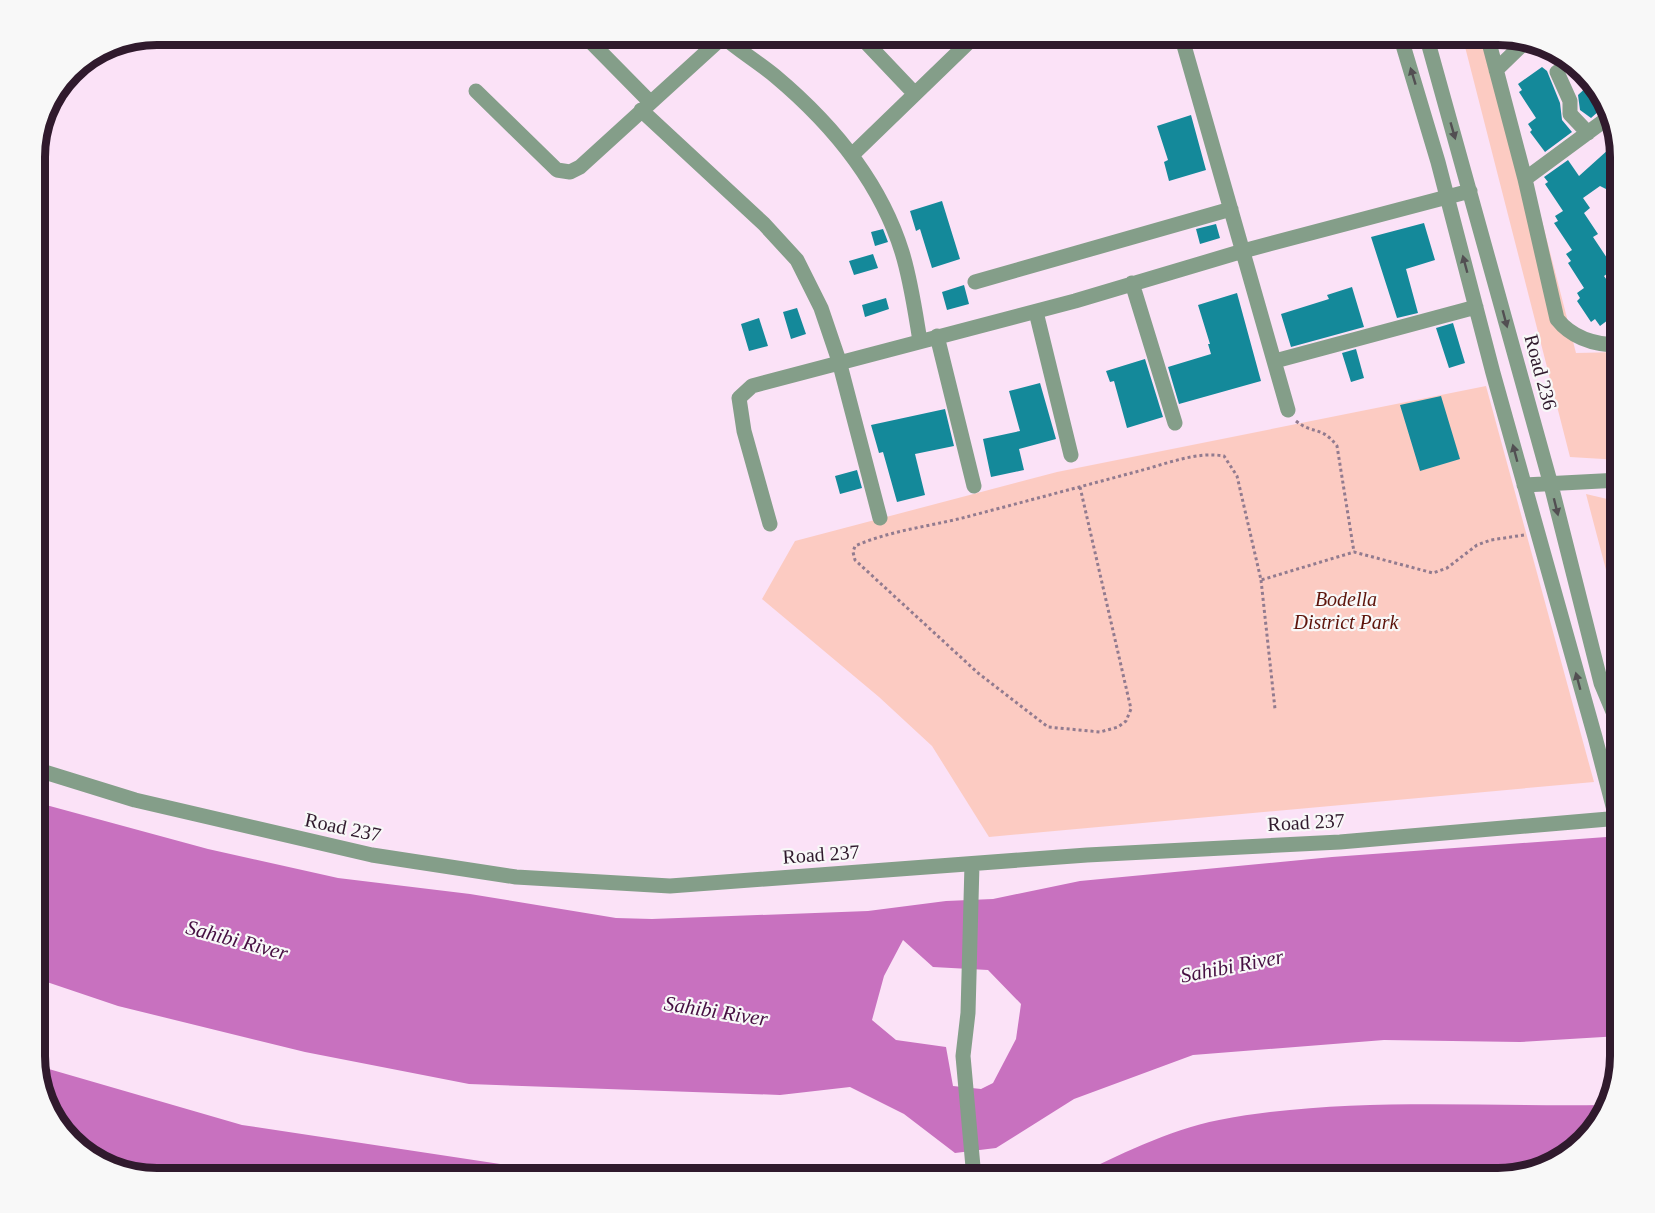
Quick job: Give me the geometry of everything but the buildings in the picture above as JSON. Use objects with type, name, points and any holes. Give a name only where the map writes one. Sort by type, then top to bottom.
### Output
[{"type":"street","points":[[593,45],[645,106],[764,224],[797,260],[821,309],[838,361],[880,518]]},
{"type":"street","points":[[476,92],[557,170],[570,172],[580,167],[712,45]]},
{"type":"street","points":[[735,45],[795,94],[852,155],[891,222],[902,252],[920,341]]},
{"type":"street","points":[[869,45],[915,94]]},
{"type":"street","points":[[852,155],[965,45]]},
{"type":"street","points":[[1184,45],[1288,410]]},
{"type":"street","points":[[1403,45],[1610,792]]},
{"type":"street","name":"Road 236","points":[[1429,45],[1551,484],[1601,683],[1610,700]]},
{"type":"street","points":[[1490,45],[1526,179],[1557,319],[1564,328],[1577,336],[1610,345]]},
{"type":"street","points":[[1496,70],[1519,47]]},
{"type":"street","points":[[1557,72],[1570,101],[1570,114],[1588,133]]},
{"type":"street","points":[[1526,179],[1604,121]]},
{"type":"street","points":[[770,524],[744,431],[739,398],[752,386],[838,361],[1036,312],[1243,251],[1470,191]]},
{"type":"street","points":[[975,282],[1231,209]]},
{"type":"street","points":[[1132,283],[1175,423]]},
{"type":"street","points":[[1275,361],[1476,307]]},
{"type":"street","points":[[1036,312],[1071,455]]},
{"type":"street","points":[[937,336],[974,486]]},
{"type":"street","points":[[1524,485],[1610,481]]},
{"type":"street","points":[[1587,714],[1610,714]]},
{"type":"street","points":[[1595,737],[1610,737]]},
{"type":"street","name":"Road 237","points":[[45,772],[135,800],[256,830],[372,855],[516,877],[670,886],[1610,823]]},
{"type":"street","points":[[972,864],[969,895],[968,1013],[963,1056],[973,1168]]},
{"type":"path","points":[[1288,410],[1304,427],[1327,433],[1336,446],[1354,552]]},
{"type":"path","points":[[1080,487],[1131,708],[1126,721],[1118,728],[1100,732],[1048,727],[978,673],[855,560],[853,552],[855,546],[877,538],[1209,453],[1224,456],[1237,476],[1261,580],[1275,709]]},
{"type":"path","points":[[1261,580],[1354,552],[1433,573],[1447,568],[1477,545],[1514,536]]},
{"type":"green space","points":[[1465,45],[1497,45],[1576,353],[1610,352],[1610,459],[1570,457]]},
{"type":"green space","name":"Bodella District Park","points":[[1486,386],[1594,782],[989,837],[932,746],[879,697],[762,599],[795,541],[1057,472]]},
{"type":"green space","points":[[1586,494],[1610,500],[1610,585]]},
{"type":"water","name":"Sahibi River","points":[[45,805],[208,849],[338,878],[470,894],[616,918],[652,919],[868,911],[946,901],[993,899],[1080,881],[1332,857],[1610,837],[1610,1037],[1520,1042],[1384,1040],[1193,1055],[1074,1099],[996,1148],[955,1153],[904,1114],[850,1087],[780,1095],[469,1084],[305,1052],[118,1006],[45,981]],"holes":[[[903,940],[933,967],[988,970],[1021,1004],[1016,1039],[993,1083],[981,1089],[953,1086],[946,1047],[896,1040],[872,1020],[884,976]]]},
{"type":"water","points":[[46,1068],[242,1125],[529,1168],[157,1168],[135,1166],[101,1153],[78,1135],[60,1112],[49,1085]]},
{"type":"water","points":[[1411,1104],[1598,1105],[1587,1124],[1560,1149],[1534,1162],[1512,1167],[1093,1168],[1181,1130],[1219,1120],[1314,1108]]}]
